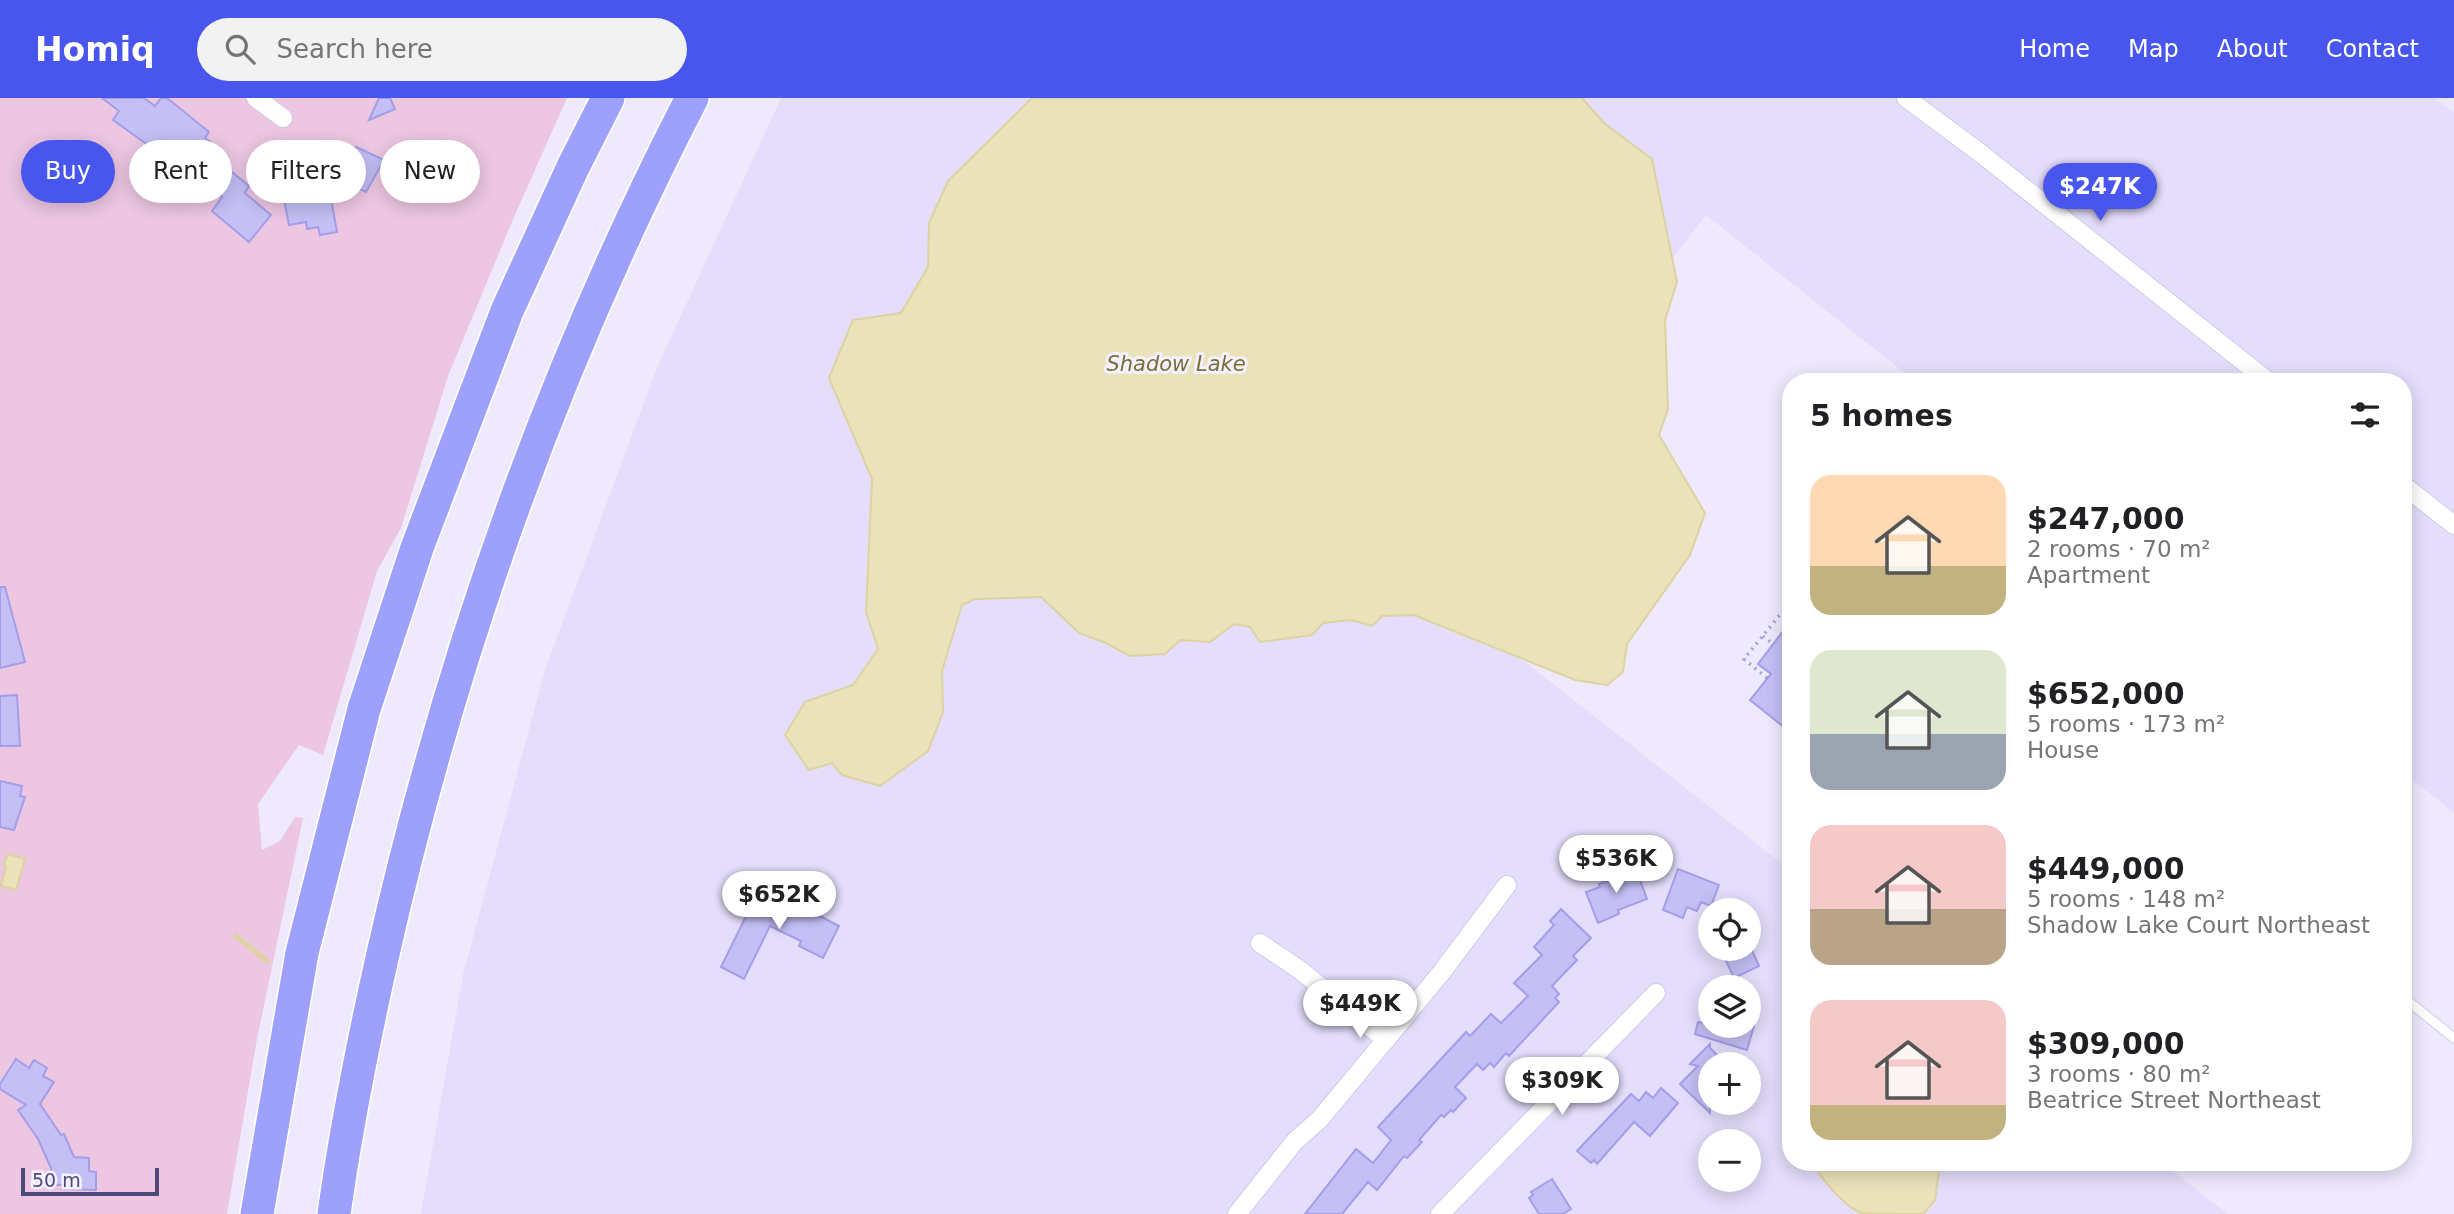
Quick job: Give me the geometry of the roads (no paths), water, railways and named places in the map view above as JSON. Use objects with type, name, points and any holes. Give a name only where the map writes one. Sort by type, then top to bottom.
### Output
[{"type":"highway","points":[[257,1214],[302,953],[364,709],[422,536],[508,311],[607,98]]},
{"type":"highway","points":[[334,1214],[360,1055],[407,849],[479,607],[521,487],[568,366],[652,176],[692,98]]},
{"type":"street","points":[[256,98],[283,118]]},
{"type":"street","points":[[1906,98],[1979,152],[2258,373]]},
{"type":"street","points":[[2412,492],[2454,525]]},
{"type":"street","points":[[1237,1214],[1295,1141],[1320,1119],[1441,973],[1507,885]]},
{"type":"street","points":[[1260,943],[1300,970],[1386,1040]]},
{"type":"street","points":[[1448,1211],[1656,993]]},
{"type":"lane","points":[[2412,1004],[2454,1038]]},
{"type":"water","name":"Shadow Lake","points":[[1032,98],[1582,98],[1605,124],[1652,159],[1677,282],[1665,320],[1668,409],[1659,435],[1705,513],[1690,555],[1627,644],[1623,672],[1607,685],[1575,680],[1414,615],[1382,616],[1372,626],[1351,620],[1323,623],[1312,635],[1260,642],[1250,627],[1234,624],[1210,642],[1180,640],[1165,654],[1130,656],[1079,633],[1041,597],[975,599],[962,605],[942,671],[943,712],[928,751],[880,786],[842,775],[832,763],[809,770],[785,735],[805,702],[853,685],[878,649],[866,612],[872,479],[829,378],[853,320],[901,313],[928,267],[929,223],[948,181]]},
{"type":"water","points":[[8,854],[25,859],[16,890],[1,886],[6,866],[3,865]]},
{"type":"water","points":[[1818,1171],[1939,1171],[1935,1200],[1923,1214],[1862,1213],[1841,1199]]},
{"type":"waterway","points":[[236,936],[267,961]]}]
